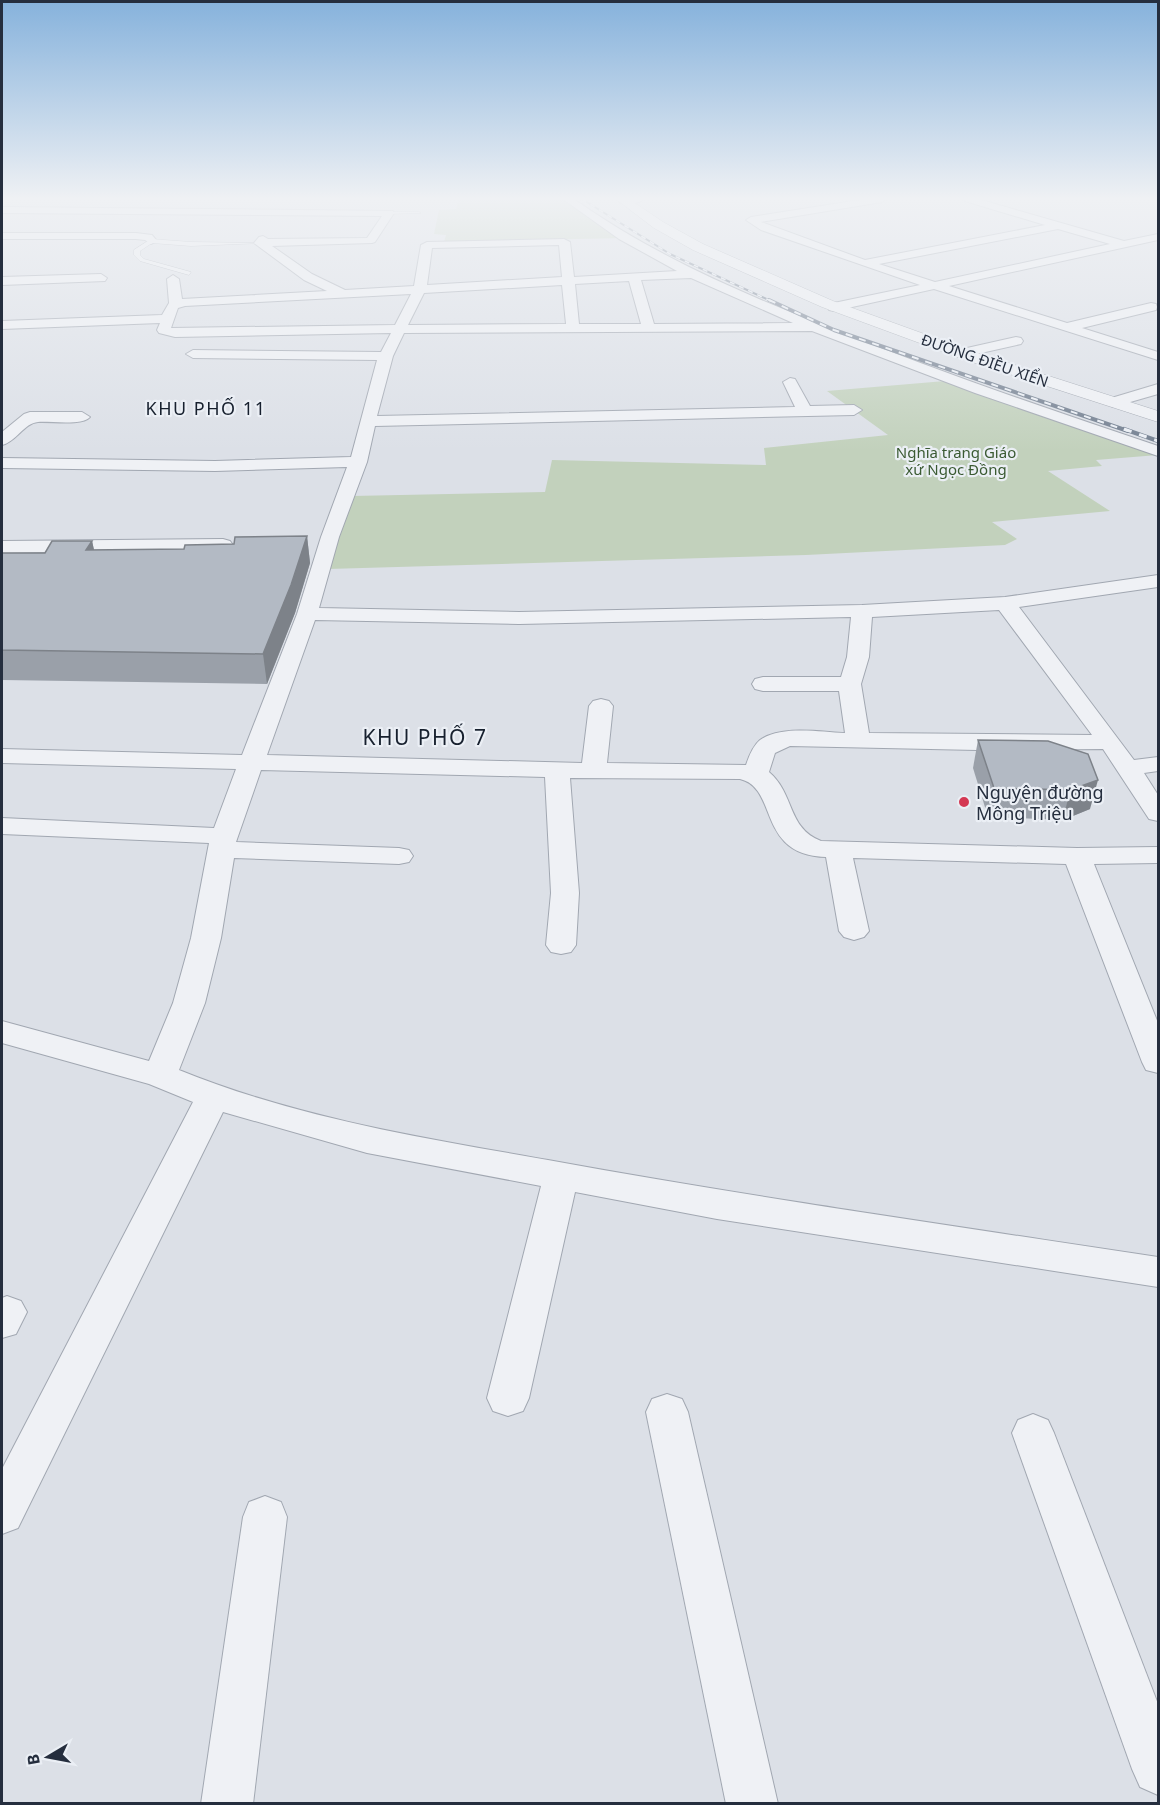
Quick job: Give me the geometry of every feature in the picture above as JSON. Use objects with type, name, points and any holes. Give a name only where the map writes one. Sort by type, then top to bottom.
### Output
[{"type":"street","points":[[174,283],[176,303]]},
{"type":"street","points":[[321,283],[343,294]]},
{"type":"street","points":[[160,1075],[189,1003],[206,938],[222,842],[307,614],[327,543],[358,462],[386,356],[401,329],[421,283]]},
{"type":"street","points":[[511,283],[176,303],[172,306],[166,319],[164,330],[175,333],[401,329],[494,324],[573,329],[815,327]]},
{"type":"street","points":[[568,283],[573,329]]},
{"type":"street","points":[[636,283],[649,329]]},
{"type":"street","points":[[716,283],[815,327],[932,373],[1158,451]]},
{"type":"street","name":"ĐƯỜNG ĐIỀU XIỂN","points":[[780,283],[834,307],[963,353],[1158,417]]},
{"type":"street","points":[[927,283],[1158,356]]},
{"type":"street","points":[[834,307],[948,283]]},
{"type":"street","points":[[1066,327],[1151,307]]},
{"type":"street","points":[[1052,323],[1080,316]]},
{"type":"street","points":[[2,325],[166,319]]},
{"type":"street","points":[[1102,338],[1132,331]]},
{"type":"street","points":[[963,353],[1016,340]]},
{"type":"street","points":[[193,354],[386,356]]},
{"type":"street","points":[[790,382],[805,411]]},
{"type":"street","points":[[1113,402],[1158,389]]},
{"type":"street","points":[[367,421],[854,410]]},
{"type":"street","points":[[2,440],[30,417],[82,417]]},
{"type":"street","points":[[2,463],[215,466],[358,462]]},
{"type":"street","points":[[304,544],[327,543]]},
{"type":"street","points":[[2,548],[245,545]]},
{"type":"street","points":[[307,614],[519,618],[862,611],[1005,603],[1157,582]]},
{"type":"street","points":[[1005,603],[1110,741],[1158,813]]},
{"type":"street","points":[[858,741],[850,684],[858,657],[862,611]]},
{"type":"street","points":[[763,684],[850,684]]},
{"type":"street","points":[[594,770],[602,706]]},
{"type":"street","points":[[756,773],[762,751],[769,744],[779,740],[1110,741]]},
{"type":"street","points":[[2,756],[756,773],[776,797],[787,828],[805,845],[838,850],[1077,856],[1158,855]]},
{"type":"street","points":[[1128,768],[1158,764]]},
{"type":"street","points":[[557,770],[565,893],[561,945]]},
{"type":"street","points":[[2,826],[399,856]]},
{"type":"street","points":[[838,850],[854,931]]},
{"type":"street","points":[[1077,856],[1158,1062]]},
{"type":"street","points":[[2,1032],[160,1075],[213,1097],[367,1140],[717,1205],[1158,1272]]},
{"type":"street","points":[[2,1513],[213,1097]]},
{"type":"street","points":[[508,1398],[561,1176]]},
{"type":"street","points":[[667,1412],[752,1803]]},
{"type":"street","points":[[1033,1433],[1158,1769]]},
{"type":"street","points":[[227,1803],[265,1517]]},
{"type":"green space","name":"Nghĩa trang Giáo xứ Ngọc Đồng","points":[[945,381],[1158,455],[1096,460],[1102,466],[1048,471],[1110,511],[992,522],[1017,539],[1005,545],[806,555],[328,569],[352,496],[545,492],[552,460],[766,465],[764,448],[888,435],[827,391]]},
{"type":"building","points":[[307,536],[291,585],[263,654],[2,650],[2,553],[45,553],[52,541],[92,541],[86,550],[184,549],[185,545],[234,544],[235,537]]},
{"type":"building","points":[[978,740],[1048,741],[1088,754],[1098,780],[1070,790],[994,788]]},
{"type":"railway","points":[[733,283],[773,302]]},
{"type":"railway","points":[[769,300],[834,330],[1128,431]]},
{"type":"railway","points":[[1124,429],[1158,441]]},
{"type":"place","name":"Nguyện đường Mông Triệu","points":[[964,802]]},
{"type":"district","name":"KHU PHỐ 11","points":[[206,408]]},
{"type":"district","name":"KHU PHỐ 7","points":[[425,737]]}]
